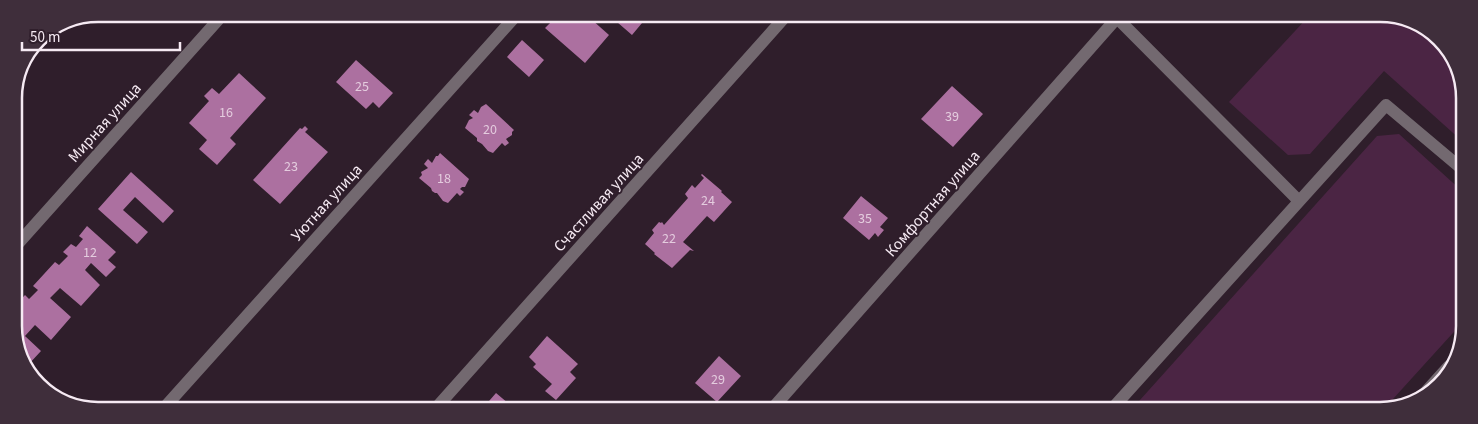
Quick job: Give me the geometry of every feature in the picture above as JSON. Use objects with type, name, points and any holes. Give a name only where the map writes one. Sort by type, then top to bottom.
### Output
[{"type":"street","name":"Мирная улица","points":[[23,238],[216,22]]},
{"type":"street","name":"Уютная улица","points":[[169,402],[510,22]]},
{"type":"street","name":"Счастливая улица","points":[[442,402],[780,22]]},
{"type":"street","name":"Комфортная улица","points":[[779,401],[1112,22]]},
{"type":"street","points":[[1120,22],[1299,201]]},
{"type":"street","points":[[1119,401],[1386,104],[1456,164]]},
{"type":"shaded area","points":[[1303,22],[1390,23],[1409,28],[1418,33],[1426,38],[1443,56],[1454,84],[1456,136],[1384,71],[1310,154],[1288,155],[1229,102]]},
{"type":"shaded area","points":[[1399,134],[1456,186],[1456,330],[1392,400],[1139,401],[1377,136]]},
{"type":"building","points":[[551,22],[594,22],[609,35],[585,63],[545,28]]},
{"type":"building","points":[[617,22],[642,23],[632,35]]},
{"type":"building","points":[[522,40],[544,60],[529,77],[507,57]]},
{"type":"building","points":[[356,60],[393,93],[379,108],[373,102],[366,109],[336,82]]},
{"type":"building","points":[[239,73],[266,98],[230,138],[236,144],[217,165],[199,149],[207,140],[189,123],[209,101],[204,96],[212,88],[219,94]]},
{"type":"building","points":[[952,86],[983,114],[953,147],[921,119]]},
{"type":"building","points":[[486,104],[514,130],[512,135],[506,139],[509,143],[505,146],[502,143],[493,153],[488,151],[465,128],[469,120],[473,118],[469,115],[474,110],[478,113],[481,107]]},
{"type":"building","points":[[305,126],[308,129],[305,132],[328,152],[280,204],[253,180],[300,128],[302,129]]},
{"type":"building","points":[[440,153],[469,179],[465,187],[460,189],[464,192],[460,196],[457,193],[448,203],[443,201],[437,193],[432,191],[419,178],[422,175],[421,172],[428,168],[424,164],[428,159],[432,163]]},
{"type":"building","points":[[131,172],[174,211],[163,223],[135,197],[123,210],[148,232],[137,244],[98,209]]},
{"type":"building","points":[[702,174],[732,202],[714,222],[707,216],[683,242],[694,251],[690,250],[672,268],[645,244],[654,233],[652,230],[659,222],[662,222],[664,225],[688,198],[685,194],[692,185],[695,188],[704,178]]},
{"type":"building","points":[[861,196],[888,218],[880,227],[884,230],[878,237],[875,233],[869,240],[843,218]]},
{"type":"building","points":[[87,226],[116,252],[108,260],[116,267],[106,277],[91,263],[85,270],[100,285],[81,306],[60,288],[50,298],[71,317],[51,340],[35,325],[25,336],[41,351],[31,361],[24,340],[23,297],[25,295],[29,299],[38,290],[33,286],[55,262],[59,265],[68,256],[63,252],[71,244],[76,247],[83,239],[79,236]]},
{"type":"building","points":[[547,336],[578,364],[570,372],[576,378],[556,400],[545,391],[552,384],[533,367],[536,364],[529,357]]},
{"type":"building","points":[[719,356],[741,376],[717,402],[695,383]]},
{"type":"building","points":[[496,393],[506,402],[488,402]]}]
